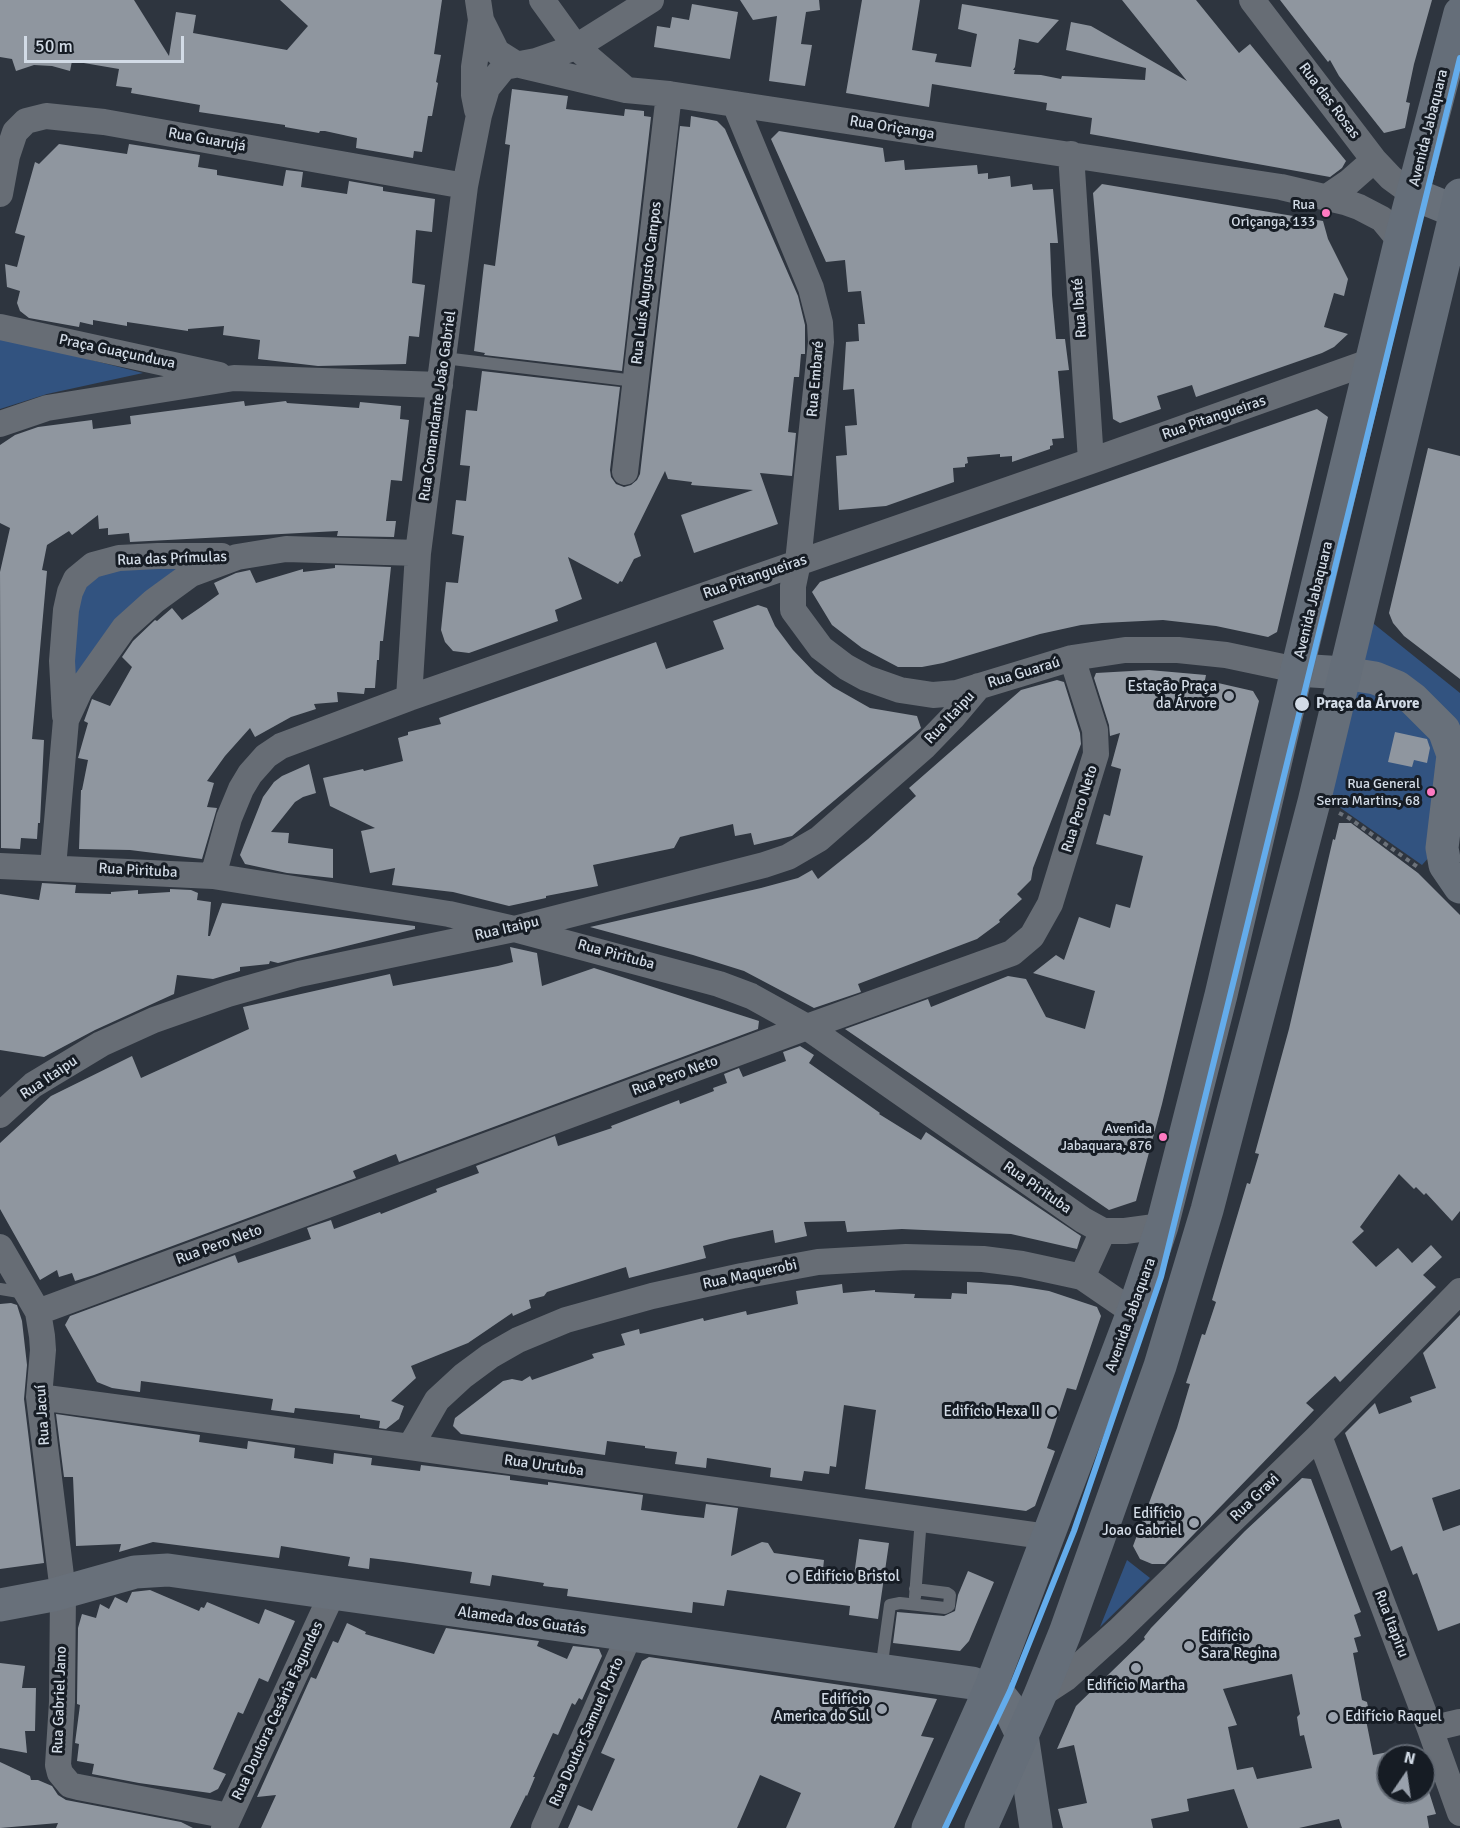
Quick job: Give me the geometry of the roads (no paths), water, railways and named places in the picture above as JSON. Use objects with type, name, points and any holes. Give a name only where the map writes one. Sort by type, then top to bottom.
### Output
[{"type":"main road","name":"Avenida Jabaquara","points":[[928,1828],[990,1689],[1133,1312],[1162,1226],[1221,995],[1371,361],[1460,13]]},
{"type":"main road","points":[[981,1828],[1065,1633],[1160,1366],[1210,1198],[1314,802],[1459,206]]},
{"type":"street","points":[[543,0],[576,47],[626,90]]},
{"type":"street","points":[[516,64],[536,61],[576,47],[651,0]]},
{"type":"street","name":"Rua das Rosas","points":[[1252,0],[1374,160],[1391,178],[1413,194]]},
{"type":"street","name":"Rua Oriçanga","points":[[484,7],[497,52],[516,64],[626,90],[669,94],[1281,187],[1345,202],[1382,219],[1401,242]]},
{"type":"street","name":"Rua Comandante João Gabriel","points":[[479,115],[474,95],[474,67],[484,7]]},
{"type":"street","name":"Rua Comandante João Gabriel","points":[[409,698],[418,553],[465,186],[479,115],[487,88],[504,67],[516,64]]},
{"type":"street","name":"Rua Luís Augusto Campos","points":[[625,472],[669,94]]},
{"type":"street","name":"Rua Embaré","points":[[735,104],[811,288],[820,322],[821,342],[798,562]]},
{"type":"street","name":"Rua Guarujá","points":[[0,194],[7,156],[15,132],[26,121],[46,116],[62,116],[116,124],[465,186]]},
{"type":"street","name":"Rua Ibaté","points":[[1071,154],[1091,461]]},
{"type":"street","points":[[1327,197],[1349,182],[1374,160]]},
{"type":"street","points":[[1413,194],[1459,206]]},
{"type":"street","name":"Praça Guaçunduva","points":[[0,327],[234,378],[440,385]]},
{"type":"street","name":"Rua Pitangueiras","points":[[213,876],[229,818],[241,789],[250,774],[266,756],[281,746],[409,698],[1091,461],[1371,361]]},
{"type":"street","name":"Praça Guaçunduva","points":[[0,424],[47,408],[234,378]]},
{"type":"street","name":"Rua das Prímulas","points":[[53,867],[66,720],[62,661],[66,610],[76,579],[93,565],[119,558],[237,557],[286,549],[418,553]]},
{"type":"street","name":"Rua das Prímulas","points":[[66,720],[80,690],[124,628],[154,601],[191,574],[237,557]]},
{"type":"street","name":"Rua Guaraú","points":[[798,562],[793,586],[793,610],[820,648],[866,678],[900,690],[933,695],[957,693],[1072,658],[1125,650],[1178,650],[1226,655],[1297,670]]},
{"type":"street","name":"Rua Pero Neto","points":[[33,1303],[1012,953],[1032,936],[1050,904],[1096,754],[1095,730],[1072,658]]},
{"type":"street","points":[[1297,670],[1344,673],[1375,678],[1397,687],[1428,711],[1444,730],[1453,755],[1442,848],[1452,876]]},
{"type":"street","name":"Rua Itaipu","points":[[0,1114],[33,1085],[101,1044],[154,1020],[228,994],[299,974],[514,929],[764,865],[803,850],[819,839],[924,747],[979,686]]},
{"type":"street","name":"Rua Pirituba","points":[[0,866],[213,876],[449,914],[681,972],[719,984],[761,1001],[807,1027],[1083,1220],[1103,1231]]},
{"type":"street","points":[[1082,1277],[1103,1231],[1162,1226]]},
{"type":"street","name":"Rua Jacuí","points":[[0,1247],[33,1303],[43,1350],[39,1397],[63,1592]]},
{"type":"street","name":"Rua Maquerobi","points":[[410,1447],[437,1400],[463,1376],[490,1356],[518,1340],[566,1320],[652,1296],[742,1276],[818,1262],[906,1257],[983,1259],[1022,1264],[1082,1277],[1133,1312]]},
{"type":"street","name":"Rua Gravi","points":[[1040,1695],[1066,1678],[1118,1631],[1319,1436],[1460,1291]]},
{"type":"street","name":"Rua Urutuba","points":[[39,1397],[1048,1537]]},
{"type":"street","name":"Rua Itapiru","points":[[1319,1436],[1460,1813]]},
{"type":"street","name":"Alameda dos Guatás","points":[[0,1605],[63,1592],[135,1572],[168,1570],[972,1683],[990,1689]]},
{"type":"street","name":"Rua Gabriel Jano","points":[[63,1592],[62,1702],[58,1766],[64,1780],[70,1785],[88,1790],[226,1822]]},
{"type":"street","name":"Rua Doutora Cesária Fagundes","points":[[226,1822],[332,1594]]},
{"type":"street","name":"Rua Doutor Samuel Porto","points":[[544,1828],[629,1636]]},
{"type":"street","points":[[990,1689],[1002,1698],[1022,1735],[1036,1828]]},
{"type":"street","points":[[1430,1729],[1460,1722]]},
{"type":"lane","points":[[444,358],[635,381]]},
{"type":"lane","points":[[0,1289],[33,1303]]},
{"type":"lane","points":[[914,1605],[921,1518]]},
{"type":"lane","points":[[881,1670],[892,1603],[945,1608],[949,1606],[950,1595],[947,1593],[915,1589]]},
{"type":"place","name":"Rua Oriçanga, 133","points":[[1326,213]]},
{"type":"place","name":"Estação Praça da Árvore","points":[[1229,696]]},
{"type":"place","name":"Praça da Árvore","points":[[1302,704]]},
{"type":"place","name":"Rua General Serra Martins, 68","points":[[1431,792]]},
{"type":"place","name":"Avenida Jabaquara, 876","points":[[1163,1137]]},
{"type":"place","name":"Edifício Hexa II","points":[[1052,1412]]},
{"type":"place","name":"Edifício Joao Gabriel","points":[[1194,1523]]},
{"type":"place","name":"Edifício Bristol","points":[[793,1577]]},
{"type":"place","name":"Edifício Sara Regina","points":[[1189,1646]]},
{"type":"place","name":"Edifício Martha","points":[[1136,1668]]},
{"type":"place","name":"Edifício America do Sul","points":[[882,1709]]},
{"type":"place","name":"Edifício Raquel","points":[[1333,1717]]}]
